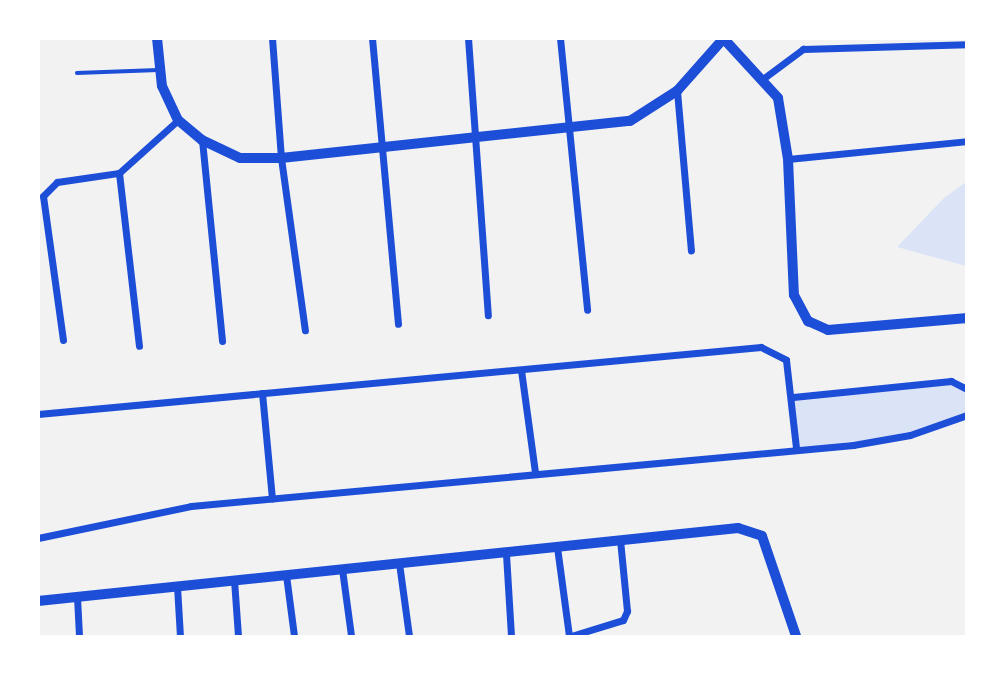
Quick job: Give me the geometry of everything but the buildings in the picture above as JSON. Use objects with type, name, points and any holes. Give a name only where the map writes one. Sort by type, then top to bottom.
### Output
[{"type":"street","points":[[157,38],[158,70],[178,120],[202,140],[240,158],[281,158],[630,121],[677,91],[724,39],[764,78],[778,98],[788,159],[794,295],[808,321],[828,330],[967,318]]},
{"type":"street","points":[[272,38],[281,158],[305,330]]},
{"type":"street","points":[[372,38],[398,324]]},
{"type":"street","points":[[468,38],[488,316]]},
{"type":"street","points":[[560,38],[587,310]]},
{"type":"street","points":[[764,78],[803,48],[967,44]]},
{"type":"street","points":[[677,91],[691,250]]},
{"type":"street","points":[[62,340],[43,197],[57,182],[119,173],[178,120]]},
{"type":"street","points":[[202,140],[222,341]]},
{"type":"street","points":[[788,159],[967,141]]},
{"type":"street","points":[[119,173],[139,346]]},
{"type":"street","points":[[38,414],[761,346],[786,360],[793,397],[796,448]]},
{"type":"street","points":[[521,370],[535,472]]},
{"type":"street","points":[[793,397],[941,382],[964,387]]},
{"type":"street","points":[[262,393],[272,499]]},
{"type":"street","points":[[38,538],[191,506],[910,435],[967,415]]},
{"type":"street","points":[[38,601],[738,528],[762,536],[796,636]]},
{"type":"street","points":[[557,547],[570,636],[623,620],[627,611],[620,539]]},
{"type":"street","points":[[506,554],[511,636]]},
{"type":"street","points":[[399,563],[409,636]]},
{"type":"street","points":[[342,569],[351,636]]},
{"type":"street","points":[[286,575],[294,636]]},
{"type":"street","points":[[234,580],[238,636]]},
{"type":"street","points":[[177,586],[180,636]]},
{"type":"street","points":[[77,597],[79,636]]},
{"type":"lane","points":[[77,73],[158,70]]},
{"type":"shaded area","points":[[966,182],[966,266],[897,247],[944,198]]},
{"type":"shaded area","points":[[941,382],[966,389],[966,415],[910,435],[796,448],[793,397]]}]
